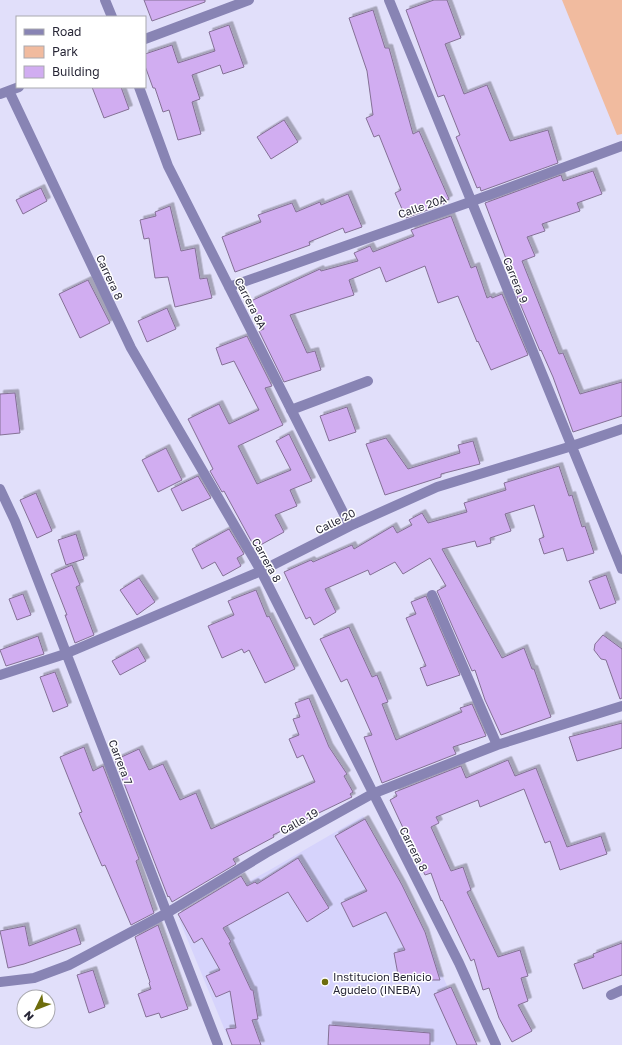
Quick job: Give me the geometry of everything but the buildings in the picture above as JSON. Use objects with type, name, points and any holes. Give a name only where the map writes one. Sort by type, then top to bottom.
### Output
[{"type":"street","points":[[105,0],[112,16]]},
{"type":"street","points":[[146,39],[249,0]]},
{"type":"street","name":"Carrera 9","points":[[389,0],[470,202],[622,569]]},
{"type":"street","points":[[4,92],[16,88]]},
{"type":"street","name":"Carrera 8A","points":[[139,88],[168,166],[350,526]]},
{"type":"street","name":"Carrera 8","points":[[4,92],[131,348],[260,571],[459,963],[496,1045]]},
{"type":"street","name":"Calle 20A","points":[[229,287],[470,202],[622,146]]},
{"type":"street","points":[[291,410],[368,381]]},
{"type":"street","name":"Calle 20","points":[[0,675],[65,654],[260,571],[350,526],[437,487],[572,446],[622,429]]},
{"type":"street","name":"Carrera 7","points":[[0,489],[15,521],[65,654],[218,1045]]},
{"type":"street","points":[[432,595],[497,745]]},
{"type":"street","name":"Calle 19","points":[[0,982],[34,978],[69,965],[167,913],[266,853],[372,794],[497,745],[622,706]]},
{"type":"street","points":[[611,995],[622,990]]},
{"type":"shaded area","name":"Institucion Benicio Agudelo (INEBA)","points":[[363,816],[416,915],[473,1045],[231,1045],[179,919],[268,871]]},
{"type":"green space","points":[[562,0],[622,0],[622,134],[617,135]]},
{"type":"place","name":"Institucion Benicio Agudelo (INEBA)","points":[[325,982]]}]
